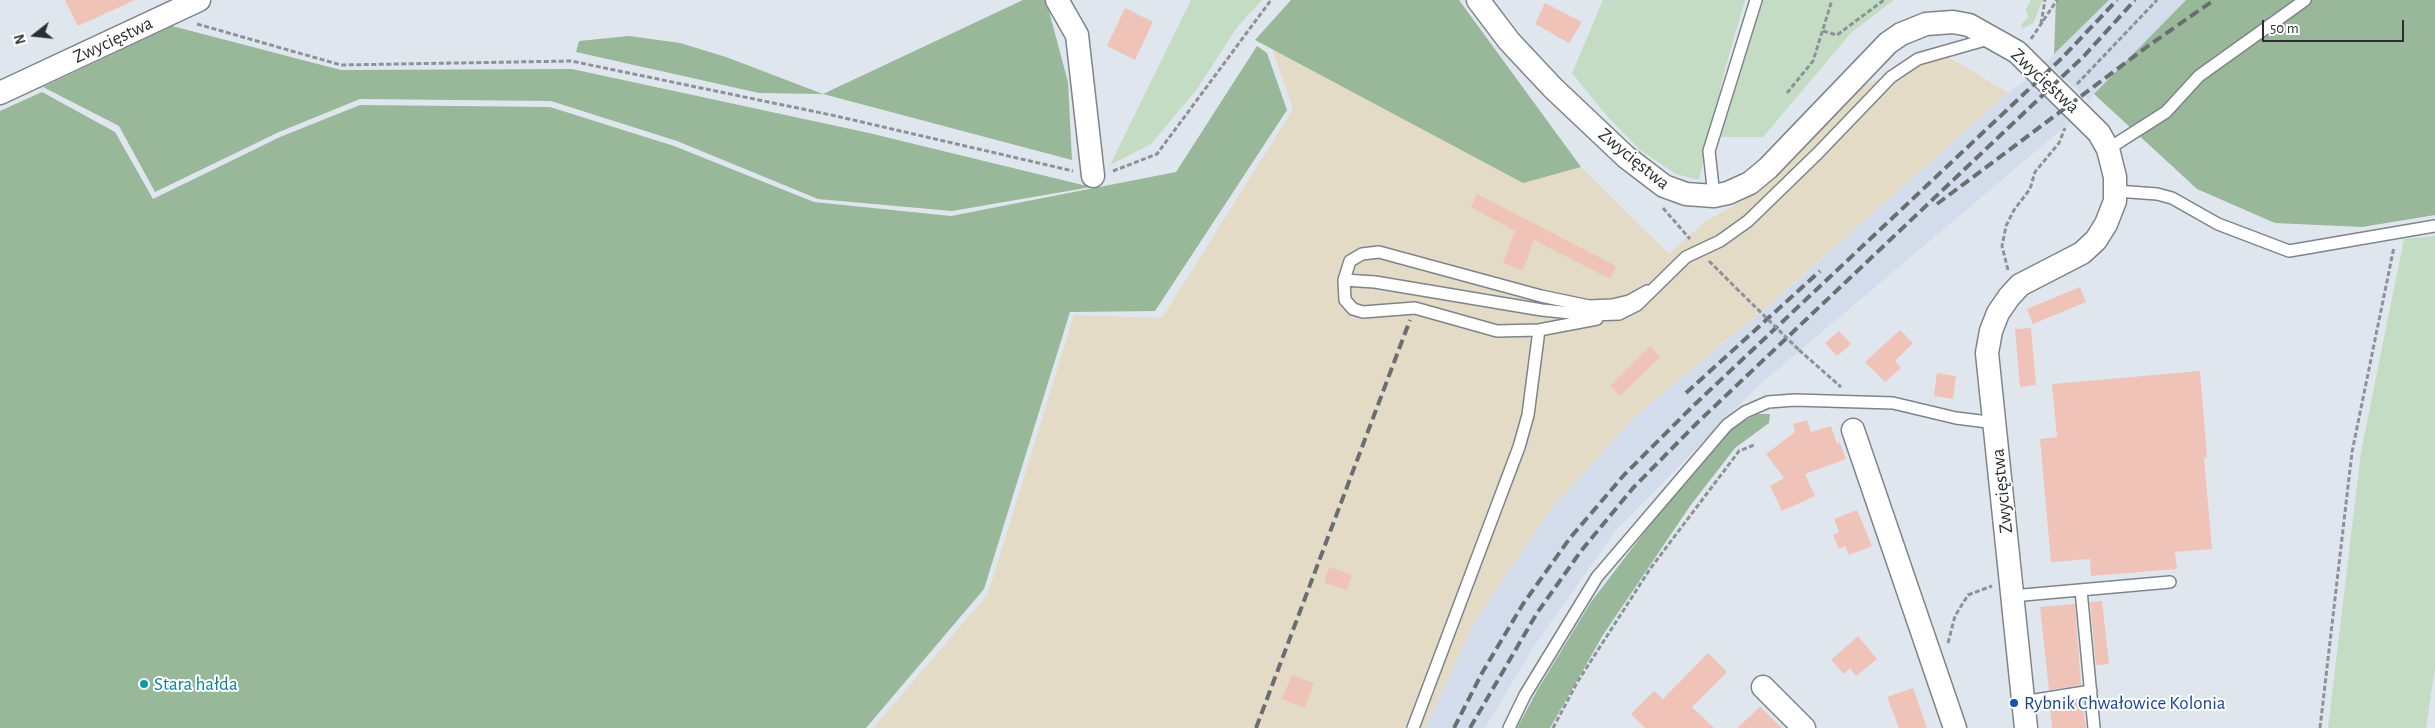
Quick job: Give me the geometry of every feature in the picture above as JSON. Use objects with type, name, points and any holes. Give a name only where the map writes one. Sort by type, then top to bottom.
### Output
[{"type":"street","name":"Zwycięstwa","points":[[0,93],[199,0]]},
{"type":"street","points":[[1057,0],[1077,35],[1093,176]]},
{"type":"street","name":"Zwycięstwa","points":[[1478,0],[1509,41],[1553,88],[1626,157],[1652,178],[1673,191],[1693,195],[1714,196],[1741,188],[1759,176],[1881,50],[1900,34],[1926,24],[1953,22],[1976,28],[2017,52],[2099,133],[2108,148],[2113,164],[2116,191],[2111,214],[2096,240],[2068,262],[2020,285],[1998,313],[1987,353],[1996,424],[2026,728]]},
{"type":"street","points":[[1853,430],[1955,728]]},
{"type":"street","points":[[1763,687],[1804,728]]},
{"type":"lane","points":[[1714,196],[1710,151],[1756,0]]},
{"type":"lane","points":[[2108,148],[2166,112],[2199,76],[2305,0]]},
{"type":"lane","points":[[1663,281],[1629,301],[1612,305],[1589,306],[1534,294],[1379,252],[1362,254],[1350,261],[1344,280],[1346,300],[1353,309],[1363,312],[1415,308],[1497,331],[1539,330],[1619,314],[1638,305],[1663,281],[1686,257],[1720,241],[1748,221],[1818,153],[1891,77],[1918,59],[1994,38]]},
{"type":"lane","points":[[2116,191],[2157,194],[2172,198],[2218,224],[2289,251],[2435,226]]},
{"type":"lane","points":[[1344,280],[1376,282],[1542,310],[1590,315],[1619,314]]},
{"type":"lane","points":[[1413,728],[1519,447],[1528,415],[1539,330]]},
{"type":"lane","points":[[1509,728],[1525,695],[1597,577],[1727,425],[1745,412],[1768,402],[1795,400],[1893,403],[1956,418],[1996,424]]},
{"type":"lane","points":[[2011,590],[2081,590],[2170,582]]},
{"type":"lane","points":[[2081,590],[2094,728]]},
{"type":"lane","points":[[2023,702],[2091,691]]},
{"type":"path","points":[[166,16],[342,65],[571,61],[836,116],[1093,176],[1126,168],[1157,154],[1271,0]]},
{"type":"path","points":[[1787,93],[1812,61],[1832,0]]},
{"type":"path","points":[[1823,31],[1837,35],[1884,0]]},
{"type":"path","points":[[2041,26],[2045,0]]},
{"type":"path","points":[[2017,52],[2033,37],[2056,0]]},
{"type":"path","points":[[2020,285],[2011,278],[2004,261],[2002,246],[2006,226],[2014,210],[2030,189],[2035,172],[2059,143],[2065,130],[2064,119],[2069,102],[2097,64],[2157,0]]},
{"type":"path","points":[[1652,178],[1656,199],[1700,250],[1816,368],[1844,389],[1847,402]]},
{"type":"path","points":[[2320,728],[2349,471],[2393,259],[2395,232]]},
{"type":"path","points":[[1553,728],[1578,681],[1650,569],[1739,451],[1754,445]]},
{"type":"path","points":[[1956,616],[1968,595],[1988,586],[2011,590]]},
{"type":"shaded area","points":[[2109,0],[2237,0],[2094,94],[2090,101],[2046,62]]},
{"type":"shaded area","points":[[1272,48],[1523,183],[1581,167],[1669,254],[1706,221],[1751,196],[1793,160],[1862,86],[1942,53],[2008,93],[1762,311],[1722,343],[1551,509],[1476,619],[1425,728],[873,728],[988,594],[1074,315],[1162,318],[1293,109]]},
{"type":"shaded area","points":[[2026,80],[2073,122],[2055,135],[1759,385],[1617,529],[1534,646],[1485,728],[1425,728],[1476,619],[1551,509],[1635,416],[1771,304],[2008,93]]},
{"type":"green space","points":[[1023,0],[1046,0],[1068,82],[1072,160],[823,94]]},
{"type":"green space","points":[[1191,0],[1262,0],[1238,26],[1197,89],[1151,144],[1110,165]]},
{"type":"green space","points":[[1291,0],[1459,0],[1581,167],[1523,183],[1255,40]]},
{"type":"green space","points":[[1603,0],[1745,0],[1725,69],[1699,180],[1676,174],[1641,151],[1608,117],[1572,73]]},
{"type":"green space","points":[[1759,0],[1894,0],[1851,33],[1763,137],[1719,137]]},
{"type":"green space","points":[[2031,0],[2043,0],[2033,23],[2022,29],[2021,25],[2028,17],[2026,9]]},
{"type":"green space","points":[[2056,0],[2109,0],[2054,54]]},
{"type":"green space","points":[[2186,0],[2435,0],[2435,215],[2362,227],[2275,223],[2197,189],[2094,94]]},
{"type":"green space","points":[[172,26],[341,70],[572,69],[869,133],[1091,187],[952,211],[818,199],[677,141],[551,101],[360,99],[279,132],[155,192],[119,126],[43,87]]},
{"type":"green space","points":[[629,36],[680,43],[726,57],[823,94],[759,93],[576,52],[579,41]]},
{"type":"green space","points":[[1257,46],[1267,53],[1287,110],[1155,311],[1070,312],[984,589],[866,728],[0,728],[0,111],[42,92],[115,132],[153,199],[280,137],[360,105],[550,107],[674,146],[814,202],[951,216],[1176,172]]},
{"type":"green space","points":[[2435,236],[2435,667],[2426,728],[2328,728],[2361,452],[2404,239]]},
{"type":"green space","points":[[1758,414],[1770,414],[1769,423],[1735,448],[1690,506],[1603,635],[1550,728],[1517,728],[1538,689],[1591,602],[1721,432]]},
{"type":"building","points":[[65,0],[135,0],[78,26]]},
{"type":"building","points":[[1545,3],[1582,22],[1569,43],[1535,24]]},
{"type":"building","points":[[1125,8],[1153,22],[1135,60],[1107,46]]},
{"type":"building","points":[[1477,194],[1616,266],[1610,279],[1534,240],[1523,271],[1503,263],[1515,231],[1471,207]]},
{"type":"building","points":[[2080,287],[2086,302],[2033,324],[2027,309]]},
{"type":"building","points":[[2031,328],[2036,385],[2020,387],[2015,329]]},
{"type":"building","points":[[1900,330],[1913,343],[1895,361],[1901,368],[1885,382],[1865,362]]},
{"type":"building","points":[[1839,331],[1851,344],[1837,356],[1825,343]]},
{"type":"building","points":[[1650,346],[1660,357],[1620,396],[1610,386]]},
{"type":"building","points":[[2200,371],[2207,458],[2204,458],[2212,549],[2175,552],[2177,569],[2091,576],[2090,559],[2051,562],[2040,439],[2057,437],[2052,384]]},
{"type":"building","points":[[1937,373],[1956,376],[1953,399],[1934,396]]},
{"type":"building","points":[[1807,420],[1811,432],[1831,426],[1837,444],[1840,443],[1846,459],[1805,474],[1815,496],[1782,511],[1770,486],[1784,478],[1766,454],[1795,432],[1793,424]]},
{"type":"building","points":[[1857,510],[1872,546],[1849,555],[1845,546],[1839,549],[1833,535],[1839,532],[1834,519]]},
{"type":"building","points":[[1329,567],[1352,575],[1347,590],[1324,583]]},
{"type":"building","points":[[2102,601],[2109,664],[2096,665],[2090,602]]},
{"type":"building","points":[[2075,604],[2081,685],[2049,690],[2040,607]]},
{"type":"building","points":[[1858,636],[1877,659],[1856,676],[1850,668],[1844,674],[1831,660]]},
{"type":"building","points":[[1708,653],[1727,672],[1692,707],[1714,728],[1645,728],[1631,714],[1654,691],[1663,699]]},
{"type":"building","points":[[1292,675],[1314,683],[1305,708],[1282,699]]},
{"type":"building","points":[[1913,688],[1927,728],[1899,728],[1887,697]]},
{"type":"building","points":[[2082,700],[2086,728],[2052,728],[2050,705]]},
{"type":"building","points":[[1760,707],[1782,728],[1737,728]]},
{"type":"railway","points":[[1454,728],[1482,673],[1523,604],[1570,538],[1624,475],[1692,407],[2062,58],[2117,0]]},
{"type":"railway","points":[[1470,728],[1537,613],[1581,551],[1633,488],[1697,423],[2084,56],[2135,0]]},
{"type":"railway","points":[[1937,204],[2148,46],[2214,0]]},
{"type":"railway","points":[[1686,393],[1820,271]]},
{"type":"railway","points":[[1256,728],[1410,320]]},
{"type":"place","name":"Stara hałda","points":[[144,684]]},
{"type":"place","name":"Rybnik Chwałowice Kolonia","points":[[2014,703]]}]
